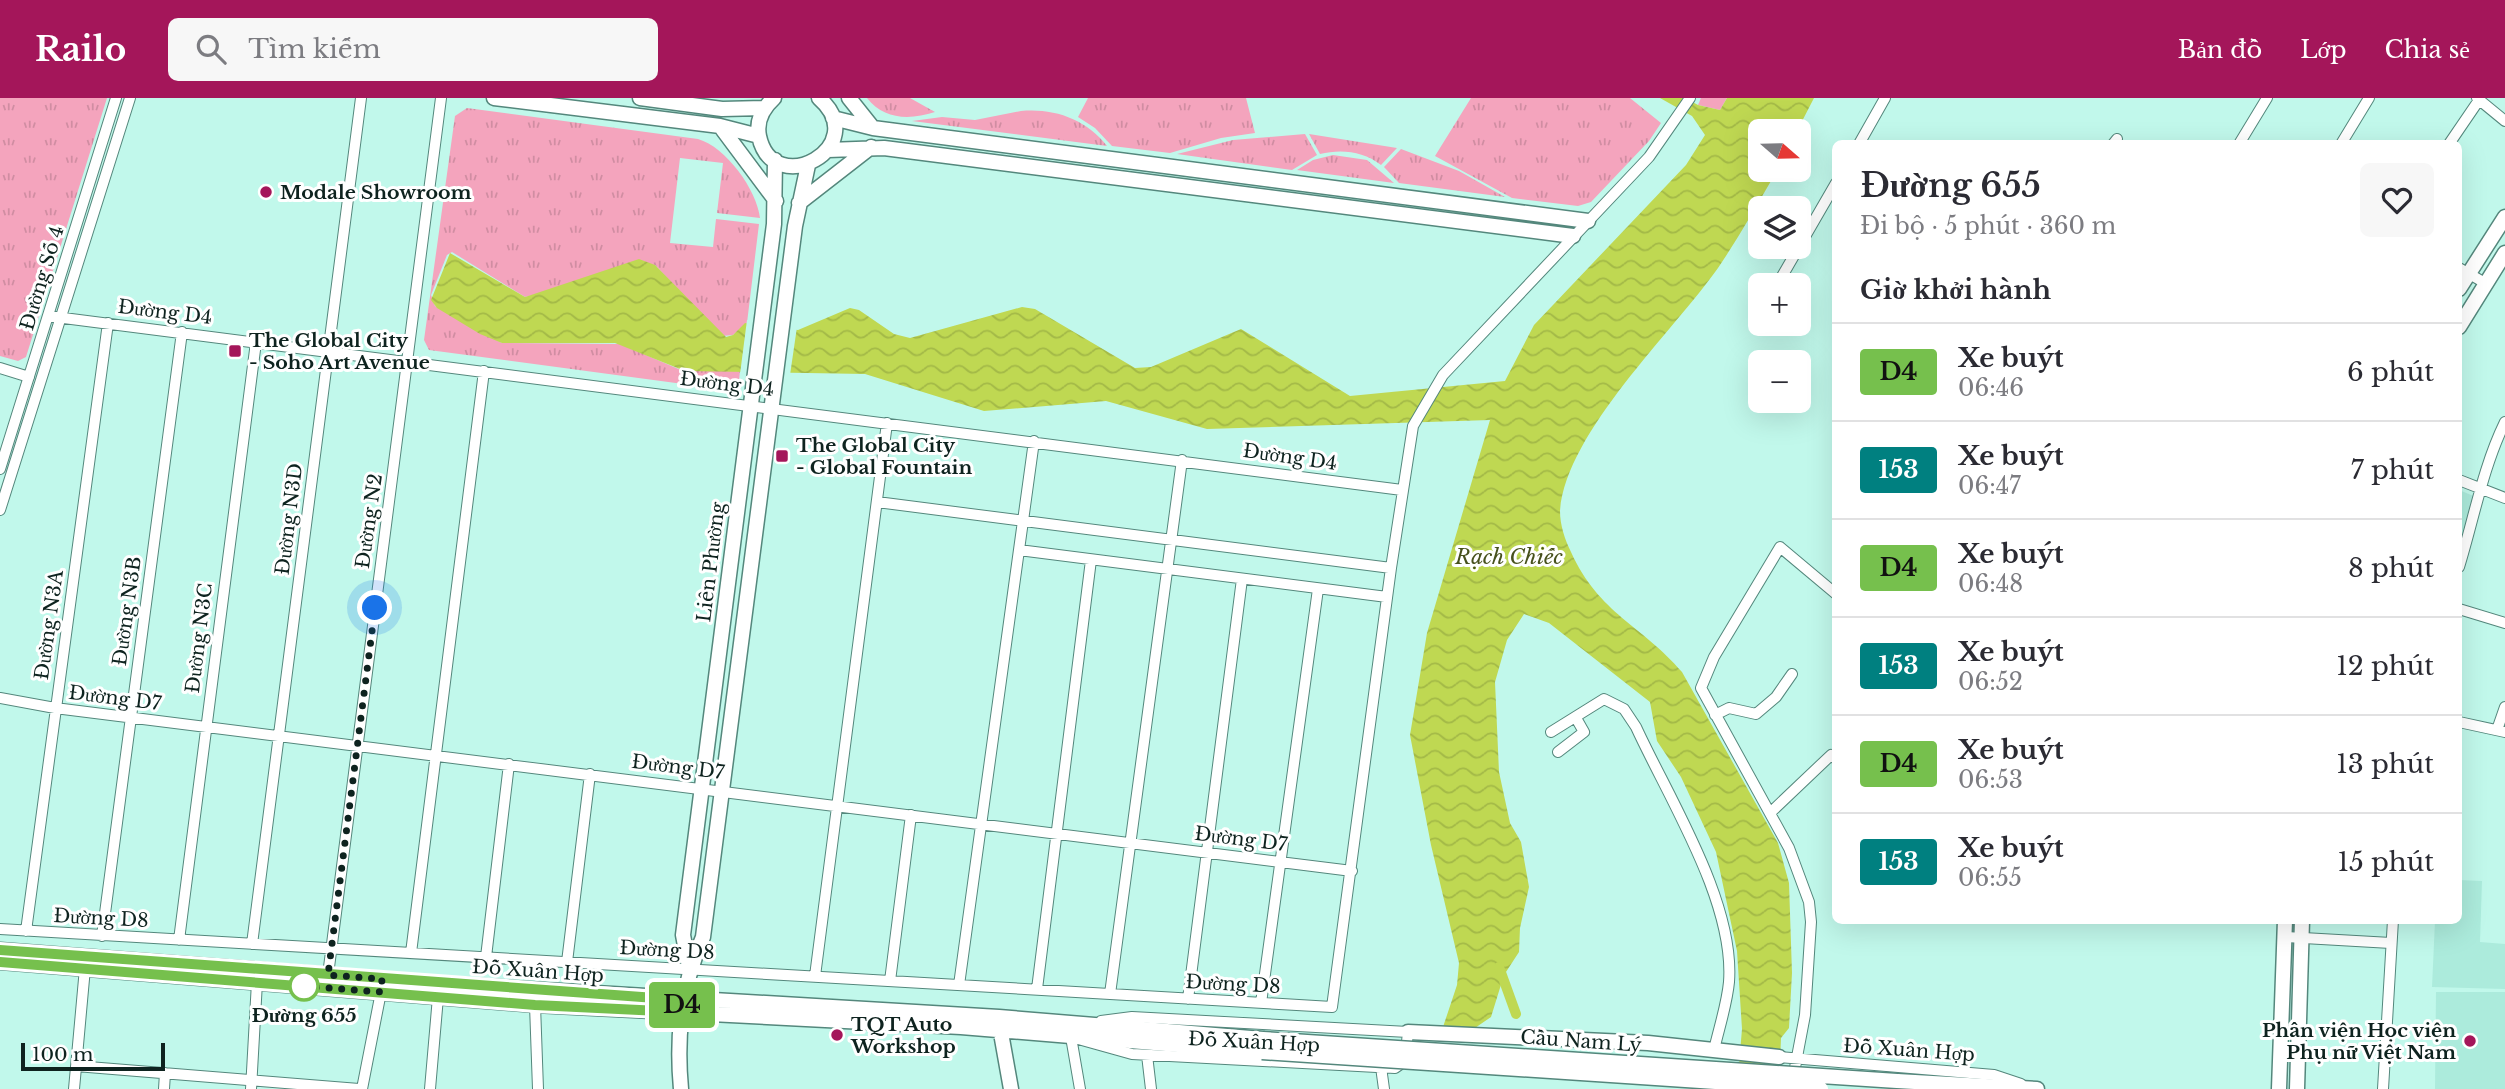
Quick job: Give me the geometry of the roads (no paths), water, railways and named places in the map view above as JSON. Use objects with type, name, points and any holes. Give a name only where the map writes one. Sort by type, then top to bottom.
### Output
[{"type":"street","name":"Đường Số 4","points":[[0,469],[116,98]]},
{"type":"street","points":[[0,510],[130,98]]},
{"type":"street","name":"Đường N3D","points":[[252,944],[361,98]]},
{"type":"street","name":"Đường N2","points":[[328,975],[441,98]]},
{"type":"street","points":[[494,98],[550,102],[720,126],[759,136]]},
{"type":"street","points":[[640,98],[722,108],[769,103]]},
{"type":"street","points":[[722,108],[736,98]]},
{"type":"street","points":[[819,98],[833,118],[834,133],[828,150]]},
{"type":"street","points":[[849,98],[873,128]]},
{"type":"street","points":[[1352,871],[1387,597],[1413,426],[1437,383],[1656,149],[1690,98]]},
{"type":"street","points":[[1861,140],[1885,98]]},
{"type":"street","points":[[2241,140],[2267,98]]},
{"type":"street","points":[[2343,140],[2369,98]]},
{"type":"street","points":[[2452,140],[2478,99],[2505,121]]},
{"type":"street","points":[[769,103],[760,118],[759,136],[765,150],[775,160],[789,166],[808,165],[828,150],[871,147],[1573,236]]},
{"type":"street","points":[[833,118],[873,128],[1588,220]]},
{"type":"street","points":[[720,126],[776,201]]},
{"type":"street","points":[[935,154],[938,136]]},
{"type":"street","points":[[799,204],[871,147]]},
{"type":"street","name":"Liên Phường","points":[[689,968],[683,935],[776,201],[775,160]]},
{"type":"street","name":"Liên Phường","points":[[681,1089],[678,1047],[682,1006],[689,968],[703,937],[799,204],[808,165]]},
{"type":"street","points":[[1160,183],[1163,165]]},
{"type":"street","points":[[1784,273],[1832,190]]},
{"type":"street","points":[[1390,213],[1393,195]]},
{"type":"street","points":[[2485,283],[2463,270],[2505,216]]},
{"type":"street","points":[[2462,322],[2505,253]]},
{"type":"street","name":"Đường D4","points":[[48,316],[1402,490]]},
{"type":"street","name":"Đường N3A","points":[[26,931],[108,323]]},
{"type":"street","name":"Đường N3B","points":[[102,936],[182,332]]},
{"type":"street","name":"Đường N3C","points":[[179,940],[256,342]]},
{"type":"street","points":[[0,368],[29,377]]},
{"type":"street","points":[[411,953],[484,371]]},
{"type":"street","points":[[2462,557],[2483,489],[2489,454],[2505,422]]},
{"type":"street","points":[[815,976],[887,423]]},
{"type":"street","points":[[959,985],[1034,441]]},
{"type":"street","points":[[1110,994],[1182,460]]},
{"type":"street","points":[[2462,481],[2505,498]]},
{"type":"street","points":[[877,502],[1391,568]]},
{"type":"street","points":[[1792,1089],[1805,1016],[1811,922],[1801,874],[1701,688],[1714,657],[1780,547],[1832,591]]},
{"type":"street","points":[[1019,550],[1387,597]]},
{"type":"street","points":[[1037,989],[1091,560]]},
{"type":"street","points":[[1188,999],[1242,579]]},
{"type":"street","points":[[1261,1003],[1318,589]]},
{"type":"street","points":[[2462,610],[2505,623]]},
{"type":"street","points":[[1715,715],[1729,708],[1756,713],[1776,697],[1793,674]]},
{"type":"street","name":"Đường D7","points":[[0,698],[130,718],[722,790],[1352,871]]},
{"type":"street","points":[[1551,732],[1604,699],[1619,705],[1630,715],[1712,885],[1726,939],[1729,982],[1720,1051],[1721,1089]]},
{"type":"street","points":[[2462,723],[2501,731],[2505,707]]},
{"type":"street","points":[[1558,752],[1584,732],[1576,718]]},
{"type":"street","points":[[1770,813],[1832,756]]},
{"type":"street","points":[[486,957],[509,764]]},
{"type":"street","points":[[567,962],[590,774]]},
{"type":"street","points":[[890,981],[911,815]]},
{"type":"street","name":"Đường D8","points":[[0,929],[1332,1007],[1352,871]]},
{"type":"street","points":[[2279,1089],[2285,924]]},
{"type":"street","points":[[2297,1089],[2302,924]]},
{"type":"street","points":[[2383,1089],[2393,924]]},
{"type":"street","points":[[2284,937],[2391,943]]},
{"type":"street","name":"Đỗ Xuân Hợp","points":[[0,950],[328,975],[438,997],[535,1005],[682,1006]]},
{"type":"street","name":"Đỗ Xuân Hợp","points":[[0,962],[257,982],[381,986],[999,1024],[1262,1045]]},
{"type":"street","points":[[74,1089],[85,968]]},
{"type":"street","points":[[251,1084],[257,982]]},
{"type":"street","points":[[76,1066],[165,1073],[251,1084],[360,1089],[381,986]]},
{"type":"street","points":[[430,1089],[438,997]]},
{"type":"street","points":[[535,1005],[538,1089]]},
{"type":"street","name":"Đỗ Xuân Hợp","points":[[1072,1031],[1132,1017],[1648,1043],[1796,1060],[1994,1075],[2037,1089]]},
{"type":"street","points":[[999,1024],[1011,1089]]},
{"type":"street","points":[[1072,1031],[1080,1089]]},
{"type":"street","name":"Đỗ Xuân Hợp","points":[[1072,1031],[1132,1054],[1381,1068]]},
{"type":"street","points":[[1384,1089],[1381,1068],[1402,1066],[1408,1032]]},
{"type":"street","name":"Cầu Nam Lý","points":[[1262,1045],[1897,1081]]},
{"type":"street","name":"Cầu Nam Lý","points":[[1262,1045],[1821,1089]]},
{"type":"street","points":[[1147,1055],[1151,1089]]},
{"type":"street","points":[[164,1089],[165,1073]]},
{"type":"street","name":"Đỗ Xuân Hợp","points":[[1897,1081],[2037,1089]]},
{"type":"water","name":"Rạch Chiếc","points":[[1660,98],[1685,98],[1698,105],[1720,110],[1727,98],[1814,98],[1803,119],[1748,119],[1748,182],[1770,182],[1762,196],[1748,196],[1748,220],[1718,268],[1601,416],[1581,449],[1567,481],[1560,511],[1565,537],[1582,573],[1608,605],[1682,672],[1778,843],[1789,883],[1792,973],[1789,1028],[1781,1038],[1779,1089],[1737,1088],[1742,1029],[1737,951],[1716,852],[1681,777],[1657,741],[1650,702],[1549,623],[1524,614],[1507,640],[1495,682],[1499,772],[1510,823],[1521,842],[1529,887],[1520,928],[1519,952],[1504,975],[1491,1017],[1472,1030],[1443,1027],[1457,985],[1459,963],[1431,845],[1410,735],[1427,633],[1490,420],[1207,429],[1106,401],[984,411],[865,374],[685,371],[615,343],[502,343],[480,334],[437,308],[431,300],[450,253],[525,297],[639,259],[655,265],[726,337],[733,335],[745,323],[798,330],[850,308],[859,310],[894,334],[910,338],[1022,307],[1035,309],[1135,368],[1151,367],[1241,329],[1350,396],[1505,381],[1534,325],[1686,165],[1705,135],[1692,116]]},
{"type":"waterway","points":[[1499,967],[1516,1014]]},
{"type":"place","name":"Modale Showroom","points":[[266,192]]},
{"type":"place","name":"The Global City - Soho Art Avenue","points":[[235,351]]},
{"type":"place","name":"The Global City - Global Fountain","points":[[782,456]]},
{"type":"place","name":"Đường 655","points":[[304,986]]},
{"type":"place","name":"TQT Auto Workshop","points":[[837,1035]]},
{"type":"place","name":"Phân viện Học viện Phụ nữ Việt Nam","points":[[2470,1041]]}]
